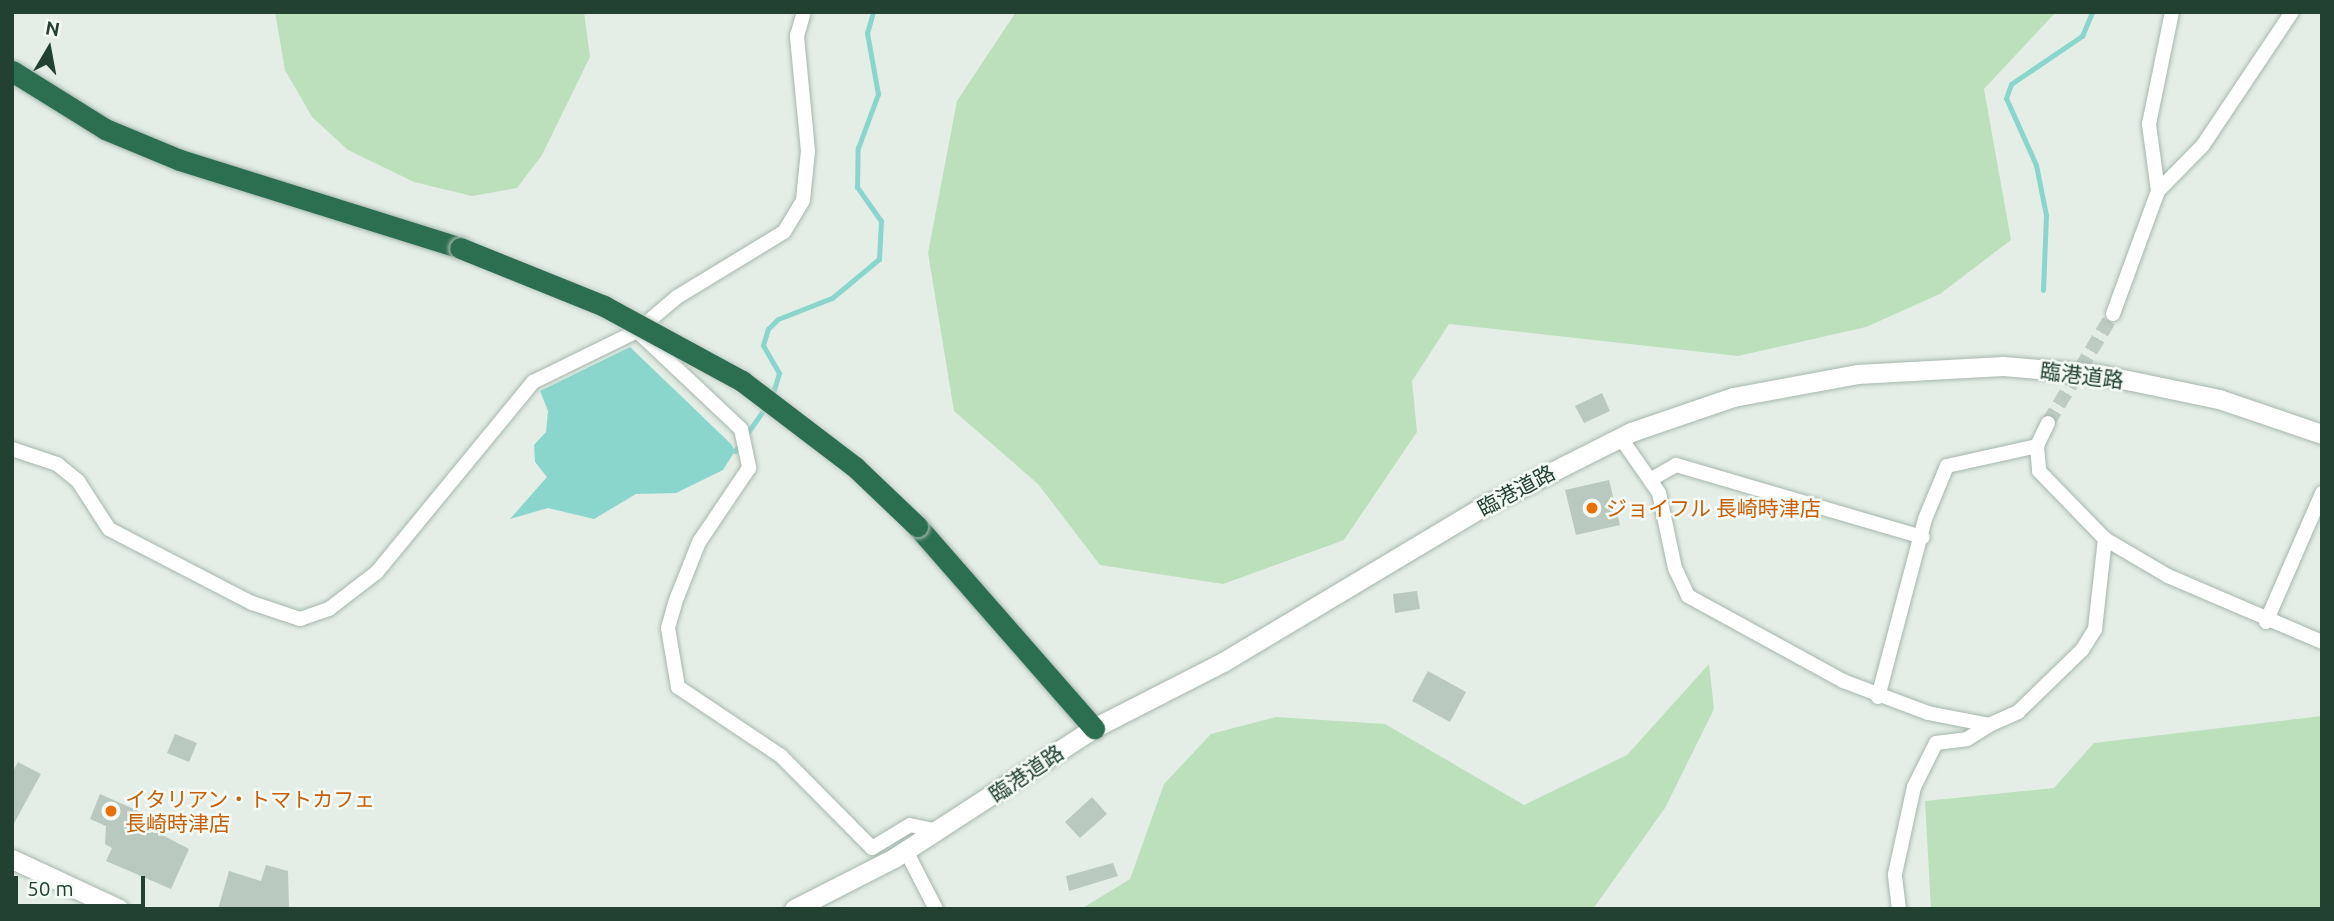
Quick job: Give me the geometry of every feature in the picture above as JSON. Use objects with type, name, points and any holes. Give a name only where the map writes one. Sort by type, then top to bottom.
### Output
[{"type":"highway","points":[[12,71],[106,129],[180,160],[460,248],[604,306],[742,381],[855,467],[918,526],[1094,728]]},
{"type":"street","points":[[12,449],[57,464],[78,481],[109,529],[252,603],[300,619],[348,598],[377,572],[533,382],[637,331],[677,297],[784,232],[803,200],[808,152],[797,36],[804,12]]},
{"type":"street","points":[[2158,191],[2149,124],[2172,12]]},
{"type":"street","points":[[2113,314],[2158,191],[2203,145],[2292,12]]},
{"type":"street","points":[[637,331],[741,429],[749,468],[699,542],[676,600],[667,628],[678,687],[781,756],[872,848],[910,825],[938,831]]},
{"type":"street","name":"臨港道路","points":[[794,909],[906,851],[1094,728],[1223,662],[1482,507],[1620,437],[1733,397],[1832,379],[2003,366],[2098,374],[2219,399],[2322,434]]},
{"type":"street","points":[[2048,423],[2037,446],[2045,479],[2105,539],[2266,622],[2322,642]]},
{"type":"street","points":[[1620,437],[1650,480],[1689,596],[1878,697],[1989,725]]},
{"type":"street","points":[[1878,697],[1923,537],[1947,466],[2037,446]]},
{"type":"street","points":[[1650,480],[1676,465],[1923,537]]},
{"type":"street","points":[[2266,622],[2322,493]]},
{"type":"street","points":[[1899,909],[1895,874],[1914,787],[1936,743],[1967,739],[2018,712],[2082,650],[2095,629],[2105,539]]},
{"type":"street","points":[[906,851],[936,909]]},
{"type":"street","points":[[12,859],[119,909]]},
{"type":"green space","points":[[275,12],[584,12],[590,57],[542,155],[517,188],[472,196],[414,182],[348,150],[312,117],[285,70]]},
{"type":"green space","points":[[1016,12],[2056,12],[1984,89],[2011,240],[1940,294],[1866,327],[1738,356],[1449,324],[1412,381],[1417,432],[1344,540],[1223,584],[1100,565],[1038,484],[954,411],[928,253],[957,101]]},
{"type":"green space","points":[[1709,664],[1714,709],[1665,808],[1593,909],[1081,909],[1130,879],[1164,784],[1211,734],[1276,717],[1385,724],[1524,805],[1627,755]]},
{"type":"green space","points":[[2322,716],[2322,909],[1931,909],[1925,801],[2054,788],[2094,743]]},
{"type":"water","points":[[630,347],[731,444],[735,451],[723,470],[676,493],[636,494],[594,519],[548,508],[510,519],[547,477],[535,462],[534,445],[546,432],[548,411],[540,391]]},
{"type":"building","points":[[1602,393],[1610,411],[1584,423],[1575,406]]},
{"type":"building","name":"ジョイフル 長崎時津店","points":[[1609,480],[1620,525],[1576,535],[1565,490]]},
{"type":"building","points":[[1417,591],[1420,609],[1395,613],[1393,594]]},
{"type":"building","points":[[1428,671],[1466,692],[1450,722],[1412,701]]},
{"type":"building","points":[[175,734],[197,743],[189,762],[167,753]]},
{"type":"building","points":[[18,762],[41,774],[12,827],[12,773]]},
{"type":"building","points":[[100,794],[152,817],[147,827],[189,849],[171,889],[106,861],[112,848],[105,844],[106,826],[90,819]]},
{"type":"building","points":[[1092,797],[1107,814],[1080,838],[1065,822]]},
{"type":"building","points":[[1113,863],[1118,876],[1069,891],[1066,876]]},
{"type":"building","points":[[266,865],[288,871],[289,909],[218,909],[229,871],[261,881]]},
{"type":"waterway","points":[[772,396],[779,373],[763,345],[768,329],[778,319],[832,298],[879,259],[881,221],[857,187],[858,148],[878,94],[867,33],[873,12]]},
{"type":"waterway","points":[[2043,290],[2046,215],[2036,165],[2006,98],[2011,84],[2082,36],[2092,12]]},
{"type":"waterway","points":[[735,451],[767,405]]},
{"type":"tunnel","points":[[2048,423],[2113,314]]},
{"type":"place","name":"ジョイフル 長崎時津店","points":[[1592,508]]},
{"type":"place","name":"イタリアン・トマトカフェ 長崎時津店","points":[[111,811]]}]
